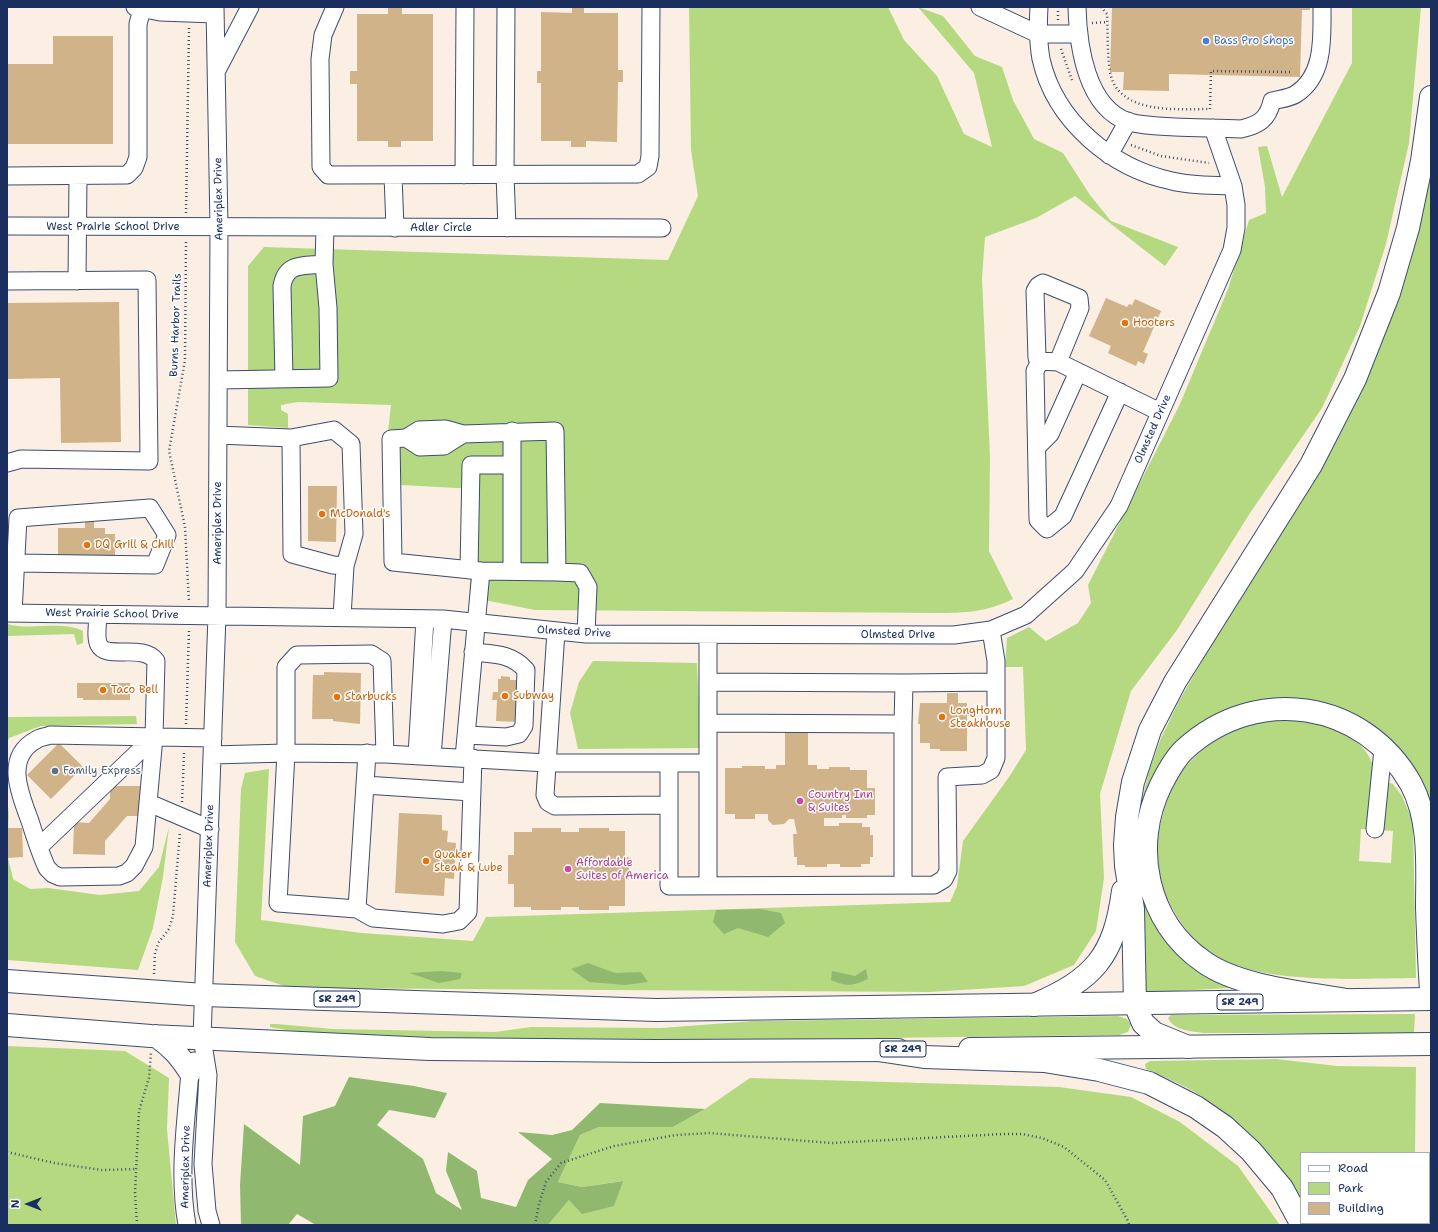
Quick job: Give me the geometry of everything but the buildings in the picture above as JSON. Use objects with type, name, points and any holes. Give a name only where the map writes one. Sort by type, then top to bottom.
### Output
[{"type":"main road","points":[[1034,1005],[1070,988],[1080,981],[1102,958],[1113,937],[1117,925],[1126,866],[1126,832],[1130,794],[1140,756],[1153,725],[1175,682],[1319,450],[1347,396],[1376,329],[1396,271],[1412,209],[1422,161],[1431,97]]},
{"type":"main road","points":[[1346,1000],[1232,977],[1204,962],[1183,944],[1164,919],[1151,891],[1146,861],[1148,827],[1154,799],[1167,773],[1184,750],[1216,727],[1244,714],[1275,708],[1309,710],[1342,719],[1372,738],[1394,759],[1411,785],[1422,815],[1427,843],[1428,952],[1431,990]]},
{"type":"main road","points":[[1126,866],[1133,908],[1135,1004],[1143,1023],[1154,1033],[1188,1047]]},
{"type":"main road","name":"SR 249","points":[[7,981],[154,983],[204,995],[656,1010],[1431,999]]},
{"type":"main road","name":"SR 249","points":[[7,1025],[154,1036],[430,1049],[878,1050],[1431,1044]]},
{"type":"main road","points":[[154,1036],[170,1045],[180,1056],[190,1072]]},
{"type":"main road","points":[[878,1050],[924,1057],[1044,1061],[1099,1070],[1149,1083],[1196,1107],[1225,1127],[1251,1150],[1282,1188],[1300,1221]]},
{"type":"street","points":[[216,72],[250,7]]},
{"type":"street","points":[[335,7],[323,35],[320,59],[321,167],[328,176],[638,174],[648,168],[650,156],[651,7]]},
{"type":"street","points":[[464,175],[465,7]]},
{"type":"street","points":[[506,7],[505,174],[507,228]]},
{"type":"street","points":[[980,7],[1038,34],[1078,34]]},
{"type":"street","points":[[1038,7],[1038,34],[1041,59],[1054,93],[1072,122],[1090,141],[1109,155],[1146,174],[1172,182],[1232,186]]},
{"type":"street","points":[[1077,7],[1078,34],[1083,60],[1095,91],[1105,106],[1117,116],[1128,121],[1145,125],[1213,128],[1242,128],[1254,126],[1265,119],[1270,112],[1272,101],[1295,95],[1306,86],[1316,70],[1322,45],[1322,7]]},
{"type":"street","points":[[7,176],[127,176],[134,168],[138,156],[138,8],[160,12],[189,13],[215,11]]},
{"type":"street","name":"Ameriplex Drive","points":[[211,1225],[207,1211],[203,1164],[208,1074],[202,1038],[217,615],[220,227],[215,11]]},
{"type":"street","points":[[1109,155],[1128,121]]},
{"type":"street","name":"Olmsted Drive","points":[[217,615],[442,619],[476,624],[586,634],[954,635],[991,630],[1026,615],[1075,571],[1119,506],[1232,250],[1236,228],[1236,204],[1232,186],[1213,128]]},
{"type":"street","points":[[77,280],[76,227],[78,176]]},
{"type":"street","points":[[393,176],[395,228]]},
{"type":"street","name":"West Prairie School Drive","points":[[7,226],[220,227]]},
{"type":"street","name":"Adler Circle","points":[[220,227],[662,228]]},
{"type":"street","points":[[218,380],[328,378],[328,308],[324,264],[325,227]]},
{"type":"street","points":[[284,379],[282,286],[284,276],[291,268],[324,264]]},
{"type":"street","points":[[7,281],[148,280],[149,461],[21,459],[7,463]]},
{"type":"street","points":[[1040,361],[1037,358],[1035,291],[1038,286],[1043,283],[1079,298],[1080,308],[1058,362]]},
{"type":"street","points":[[1040,361],[1058,362],[1160,412]]},
{"type":"street","points":[[1040,361],[1035,371],[1038,520],[1046,529],[1063,516],[1120,392]]},
{"type":"street","points":[[1037,447],[1050,434],[1078,372]]},
{"type":"street","points":[[557,572],[555,431],[463,434],[445,429],[419,430],[406,438],[391,439],[393,562],[475,570],[580,573],[588,587],[586,634]]},
{"type":"street","points":[[218,435],[291,438],[334,430],[351,444],[354,534],[345,566],[342,617]]},
{"type":"street","points":[[512,432],[512,571]]},
{"type":"street","points":[[291,438],[292,554],[334,565],[345,566]]},
{"type":"street","points":[[385,754],[382,661],[371,654],[297,655],[286,666],[286,753],[278,903],[357,909],[373,918],[443,924],[459,921],[468,912],[472,792],[467,735],[476,624],[471,466],[512,466]]},
{"type":"street","points":[[10,613],[16,563],[18,518],[150,508],[167,535],[156,565],[16,563]]},
{"type":"street","name":"West Prairie School Drive","points":[[10,613],[217,615]]},
{"type":"street","points":[[98,614],[98,644],[101,649],[109,652],[146,652],[152,655],[156,661],[154,737],[144,847],[139,859],[127,873],[119,876],[60,877],[53,874],[47,868],[19,792],[16,777],[18,762],[24,750],[35,740],[50,735],[154,737],[213,746],[286,753],[424,755],[547,763],[708,763]]},
{"type":"street","points":[[424,755],[425,619]]},
{"type":"street","points":[[424,755],[442,619]]},
{"type":"street","points":[[669,763],[669,886],[934,885],[944,879],[948,871],[947,777],[982,776],[991,770],[996,758],[996,661],[991,630]]},
{"type":"street","points":[[556,632],[545,795],[548,802],[555,806],[669,805]]},
{"type":"street","points":[[708,635],[708,886]]},
{"type":"street","points":[[467,735],[506,736],[519,734],[524,726],[526,670],[518,661],[507,656],[473,652]]},
{"type":"street","points":[[708,682],[996,682]]},
{"type":"street","points":[[903,885],[904,683]]},
{"type":"street","points":[[708,722],[903,724]]},
{"type":"street","points":[[39,847],[154,737]]},
{"type":"street","points":[[1375,829],[1383,749]]},
{"type":"street","points":[[357,909],[367,753]]},
{"type":"street","points":[[365,785],[472,792]]},
{"type":"street","points":[[149,803],[210,829]]},
{"type":"street","name":"Ameriplex Drive","points":[[187,1225],[184,1210],[183,1164],[190,1072],[202,1038]]},
{"type":"path","points":[[1101,7],[1107,14],[1110,74],[1124,95],[1143,106],[1159,108],[1210,109],[1211,71],[1292,72]]},
{"type":"path","name":"Burns Harbor Trails","points":[[189,13],[185,360],[169,451],[185,527],[189,578],[189,640]]},
{"type":"path","points":[[137,1225],[135,1193],[139,1111],[149,1078],[154,1036]]},
{"type":"path","points":[[535,1225],[539,1204],[546,1182],[562,1163],[614,1146],[676,1136],[709,1133],[830,1143],[1003,1134],[1022,1134],[1042,1138],[1064,1147],[1105,1180],[1128,1220],[1129,1225]]},
{"type":"path","points":[[7,1152],[54,1164],[102,1170],[137,1169]]},
{"type":"green space","points":[[689,7],[888,7],[904,40],[937,76],[964,134],[992,147],[974,73],[918,7],[943,16],[975,56],[1002,67],[1013,100],[1034,139],[1063,153],[1090,195],[1111,221],[1178,247],[1165,266],[1075,196],[1036,218],[985,237],[982,278],[990,457],[989,551],[1013,599],[994,607],[976,611],[937,613],[535,610],[469,597],[476,489],[382,484],[391,405],[298,402],[281,405],[281,410],[288,414],[288,428],[248,425],[248,266],[264,247],[668,260],[698,196],[691,150]]},
{"type":"green space","points":[[1352,7],[1421,7],[1409,143],[1386,244],[1360,326],[1322,408],[1250,513],[1177,630],[1131,691],[1100,794],[1104,878],[1096,931],[1074,965],[1024,986],[930,992],[290,988],[255,976],[235,942],[241,789],[245,773],[269,769],[261,920],[362,933],[473,941],[486,917],[950,902],[957,886],[963,841],[1009,777],[1026,750],[1023,667],[1005,667],[1007,638],[1029,627],[1046,641],[1078,623],[1091,603],[1088,585],[1180,404],[1228,289],[1249,220],[1266,213],[1265,187],[1258,147],[1267,146],[1282,197],[1352,63]]},
{"type":"green space","points":[[1431,165],[1431,811],[1420,780],[1405,756],[1382,733],[1351,714],[1229,711],[1142,810],[1143,796],[1149,771],[1161,738],[1179,701],[1224,623],[1304,495]]},
{"type":"green space","points":[[7,624],[16,626],[65,626],[74,628],[83,631],[83,643],[77,645],[74,634],[7,636]]},
{"type":"green space","points":[[593,661],[697,663],[701,748],[578,749],[570,713],[579,682]]},
{"type":"green space","points":[[136,716],[137,724],[41,726],[9,738],[7,742],[7,717]]},
{"type":"green space","points":[[1286,718],[1314,723],[1342,732],[1354,740],[1364,750],[1372,762],[1376,777],[1373,829],[1361,829],[1359,861],[1391,863],[1393,831],[1379,830],[1387,782],[1393,784],[1402,796],[1413,822],[1416,978],[1305,978],[1276,975],[1249,969],[1224,960],[1203,948],[1193,938],[1178,918],[1170,903],[1159,877],[1157,853],[1160,826],[1168,799],[1178,777],[1198,754],[1229,732],[1269,720]]},
{"type":"green space","points":[[7,802],[9,816],[7,841]]},
{"type":"green space","points":[[169,827],[163,877],[153,928],[138,970],[7,960],[7,850],[8,861],[13,879],[30,889],[48,888],[100,895],[139,891],[159,867]]},
{"type":"green space","points":[[1139,881],[1227,985],[1229,988],[1141,993]]},
{"type":"green space","points":[[760,909],[781,913],[785,923],[768,937],[738,928],[724,934],[713,922],[716,910]]},
{"type":"green space","points":[[588,963],[615,973],[641,972],[648,982],[625,985],[589,982],[571,969]]},
{"type":"green space","points":[[866,969],[868,979],[858,983],[846,985],[831,980],[832,971],[855,976]]},
{"type":"green space","points":[[442,971],[462,973],[460,979],[439,983],[409,973]]},
{"type":"green space","points":[[1415,1014],[1414,1033],[1204,1033],[1188,1031],[1174,1026],[1168,1018],[1171,1015]]},
{"type":"green space","points":[[1118,1016],[1127,1019],[1131,1025],[1128,1032],[1119,1035],[718,1040],[492,1039],[303,1033],[270,1027],[270,1024],[277,1024],[333,1029],[495,1032],[531,1027],[661,1028],[754,1021]]},
{"type":"green space","points":[[7,1046],[125,1051],[169,1078],[167,1129],[176,1225],[7,1225]]},
{"type":"green space","points":[[1276,1059],[1337,1066],[1416,1067],[1415,1152],[1300,1152],[1300,1202],[1283,1174],[1248,1134],[1221,1110],[1193,1091],[1146,1069],[1145,1064],[1150,1061]]},
{"type":"green space","points":[[349,1077],[414,1086],[447,1093],[435,1118],[389,1110],[377,1125],[423,1159],[436,1193],[462,1210],[446,1171],[448,1152],[477,1171],[481,1198],[516,1207],[528,1180],[552,1159],[518,1132],[552,1135],[572,1130],[600,1103],[705,1109],[673,1127],[599,1127],[580,1135],[558,1182],[582,1187],[623,1181],[614,1206],[582,1214],[569,1200],[548,1225],[316,1225],[297,1214],[288,1225],[241,1225],[240,1185],[244,1124],[300,1165],[303,1116],[335,1106]]},
{"type":"green space","points":[[750,1078],[1059,1087],[1131,1097],[1180,1122],[1238,1166],[1280,1225],[548,1225],[569,1200],[614,1205],[622,1181],[582,1187],[558,1182],[580,1135],[599,1127],[673,1127],[705,1109]]},
{"type":"green space","points":[[1312,1224],[1414,1224],[1414,1225]]},
{"type":"place","name":"Bass Pro Shops","points":[[1206,41]]},
{"type":"place","name":"Hooters","points":[[1125,323]]},
{"type":"place","name":"McDonald's","points":[[322,514]]},
{"type":"place","name":"DQ Grill & Chill","points":[[87,545]]},
{"type":"place","name":"Taco Bell","points":[[103,690]]},
{"type":"place","name":"Subway","points":[[505,696]]},
{"type":"place","name":"Starbucks","points":[[337,697]]},
{"type":"place","name":"LongHorn Steakhouse","points":[[942,717]]},
{"type":"place","name":"Family Express","points":[[55,771]]},
{"type":"place","name":"Country Inn & Suites","points":[[800,801]]},
{"type":"place","name":"Quaker Steak & Lube","points":[[426,861]]},
{"type":"place","name":"Affordable Suites of America","points":[[568,869]]}]
